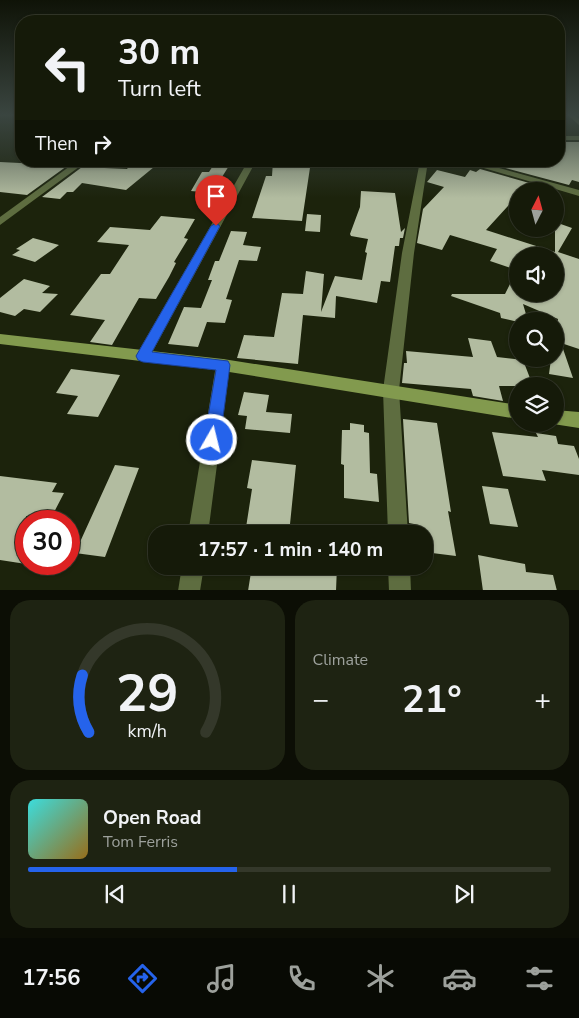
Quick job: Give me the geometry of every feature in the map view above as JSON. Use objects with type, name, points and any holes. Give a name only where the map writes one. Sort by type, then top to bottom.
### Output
[{"type":"street","points":[[0,222],[75,167]]},
{"type":"street","points":[[143,356],[249,167]]},
{"type":"street","points":[[398,525],[391,390],[408,253],[423,167]]},
{"type":"street","points":[[486,167],[579,193]]},
{"type":"street","points":[[0,339],[223,365],[391,390],[509,410]]},
{"type":"street","points":[[199,525],[223,365]]},
{"type":"street","points":[[564,418],[579,420]]},
{"type":"street","points":[[189,590],[192,575]]},
{"type":"street","points":[[399,575],[400,590]]},
{"type":"building","points":[[565,143],[579,143],[579,182],[572,180],[569,185],[564,182],[502,167],[565,167]]},
{"type":"building","points":[[0,162],[15,163],[15,167],[66,167],[27,195],[0,192]]},
{"type":"building","points":[[82,167],[127,169],[128,167],[154,167],[126,190],[82,183],[73,192],[67,192],[60,199],[42,197]]},
{"type":"building","points":[[212,167],[228,167],[212,193],[191,191],[202,172],[209,172]]},
{"type":"building","points":[[273,167],[310,167],[302,221],[252,218],[266,176],[272,176]]},
{"type":"building","points":[[480,169],[526,182],[509,182],[509,205],[486,230],[539,247],[509,247],[509,267],[490,261],[497,249],[450,235],[442,250],[417,243],[423,209],[444,187],[427,182],[437,170],[465,177],[470,170],[476,172]]},
{"type":"building","points":[[361,191],[395,193],[401,232],[405,228],[403,238],[400,238],[399,246],[395,246],[390,282],[381,281],[377,303],[336,296],[335,318],[303,315],[298,364],[237,358],[244,335],[274,337],[282,293],[303,294],[306,271],[324,274],[321,312],[335,276],[362,280],[368,239],[351,236],[350,234],[360,207]]},
{"type":"building","points":[[307,214],[321,215],[320,232],[305,231]]},
{"type":"building","points":[[161,216],[195,219],[184,238],[188,239],[174,262],[176,263],[169,277],[156,299],[139,298],[112,345],[90,342],[105,320],[70,315],[101,274],[110,274],[129,245],[97,242],[110,227],[150,230]]},
{"type":"building","points":[[564,225],[572,228],[561,247],[555,247],[555,238],[564,238]]},
{"type":"building","points":[[231,231],[247,232],[243,245],[261,247],[257,261],[239,260],[226,299],[232,300],[225,323],[207,322],[198,347],[168,344],[184,307],[201,308],[212,280],[208,280],[215,261],[219,261]]},
{"type":"building","points":[[33,238],[59,245],[35,262],[12,255],[20,250],[16,249]]},
{"type":"building","points":[[564,254],[579,259],[579,349],[564,344],[564,312],[542,312],[523,304],[525,312],[509,312],[509,320],[501,318],[500,313],[451,296],[452,294],[505,294],[509,286],[509,302],[564,302]]},
{"type":"building","points":[[24,279],[50,286],[42,293],[58,294],[40,312],[24,309],[15,316],[0,312],[0,298]]},
{"type":"building","points":[[468,338],[491,341],[497,357],[509,358],[509,367],[526,367],[530,377],[509,377],[509,386],[499,386],[503,401],[473,396],[471,389],[402,383],[404,363],[407,363],[406,351],[473,357]]},
{"type":"building","points":[[564,352],[573,378],[549,374],[550,367],[564,367]]},
{"type":"building","points":[[71,369],[120,375],[98,417],[67,414],[78,396],[56,393]]},
{"type":"building","points":[[244,392],[269,395],[266,412],[292,414],[290,433],[245,429],[247,416],[238,415]]},
{"type":"building","points":[[403,419],[437,423],[451,512],[448,511],[456,556],[433,553],[433,525],[409,523]]},
{"type":"building","points":[[350,423],[364,425],[364,432],[369,433],[370,473],[377,474],[379,502],[344,498],[344,465],[341,464],[342,430],[350,430]]},
{"type":"building","points":[[492,432],[538,437],[536,433],[556,436],[558,444],[574,446],[579,459],[579,475],[542,470],[546,481],[503,476]]},
{"type":"building","points":[[252,460],[296,465],[290,525],[246,525],[252,489],[247,488]]},
{"type":"building","points":[[115,465],[139,468],[105,557],[80,554],[80,542]]},
{"type":"building","points":[[0,476],[57,483],[52,492],[64,493],[55,510],[15,510],[15,562],[0,560]]},
{"type":"building","points":[[482,486],[508,489],[518,527],[490,524]]},
{"type":"building","points":[[478,555],[525,564],[526,572],[553,575],[557,590],[483,590]]},
{"type":"building","points":[[251,575],[337,575],[336,590],[248,590]]},
{"type":"route","points":[[212,440],[223,365],[143,356],[216,226]]}]
